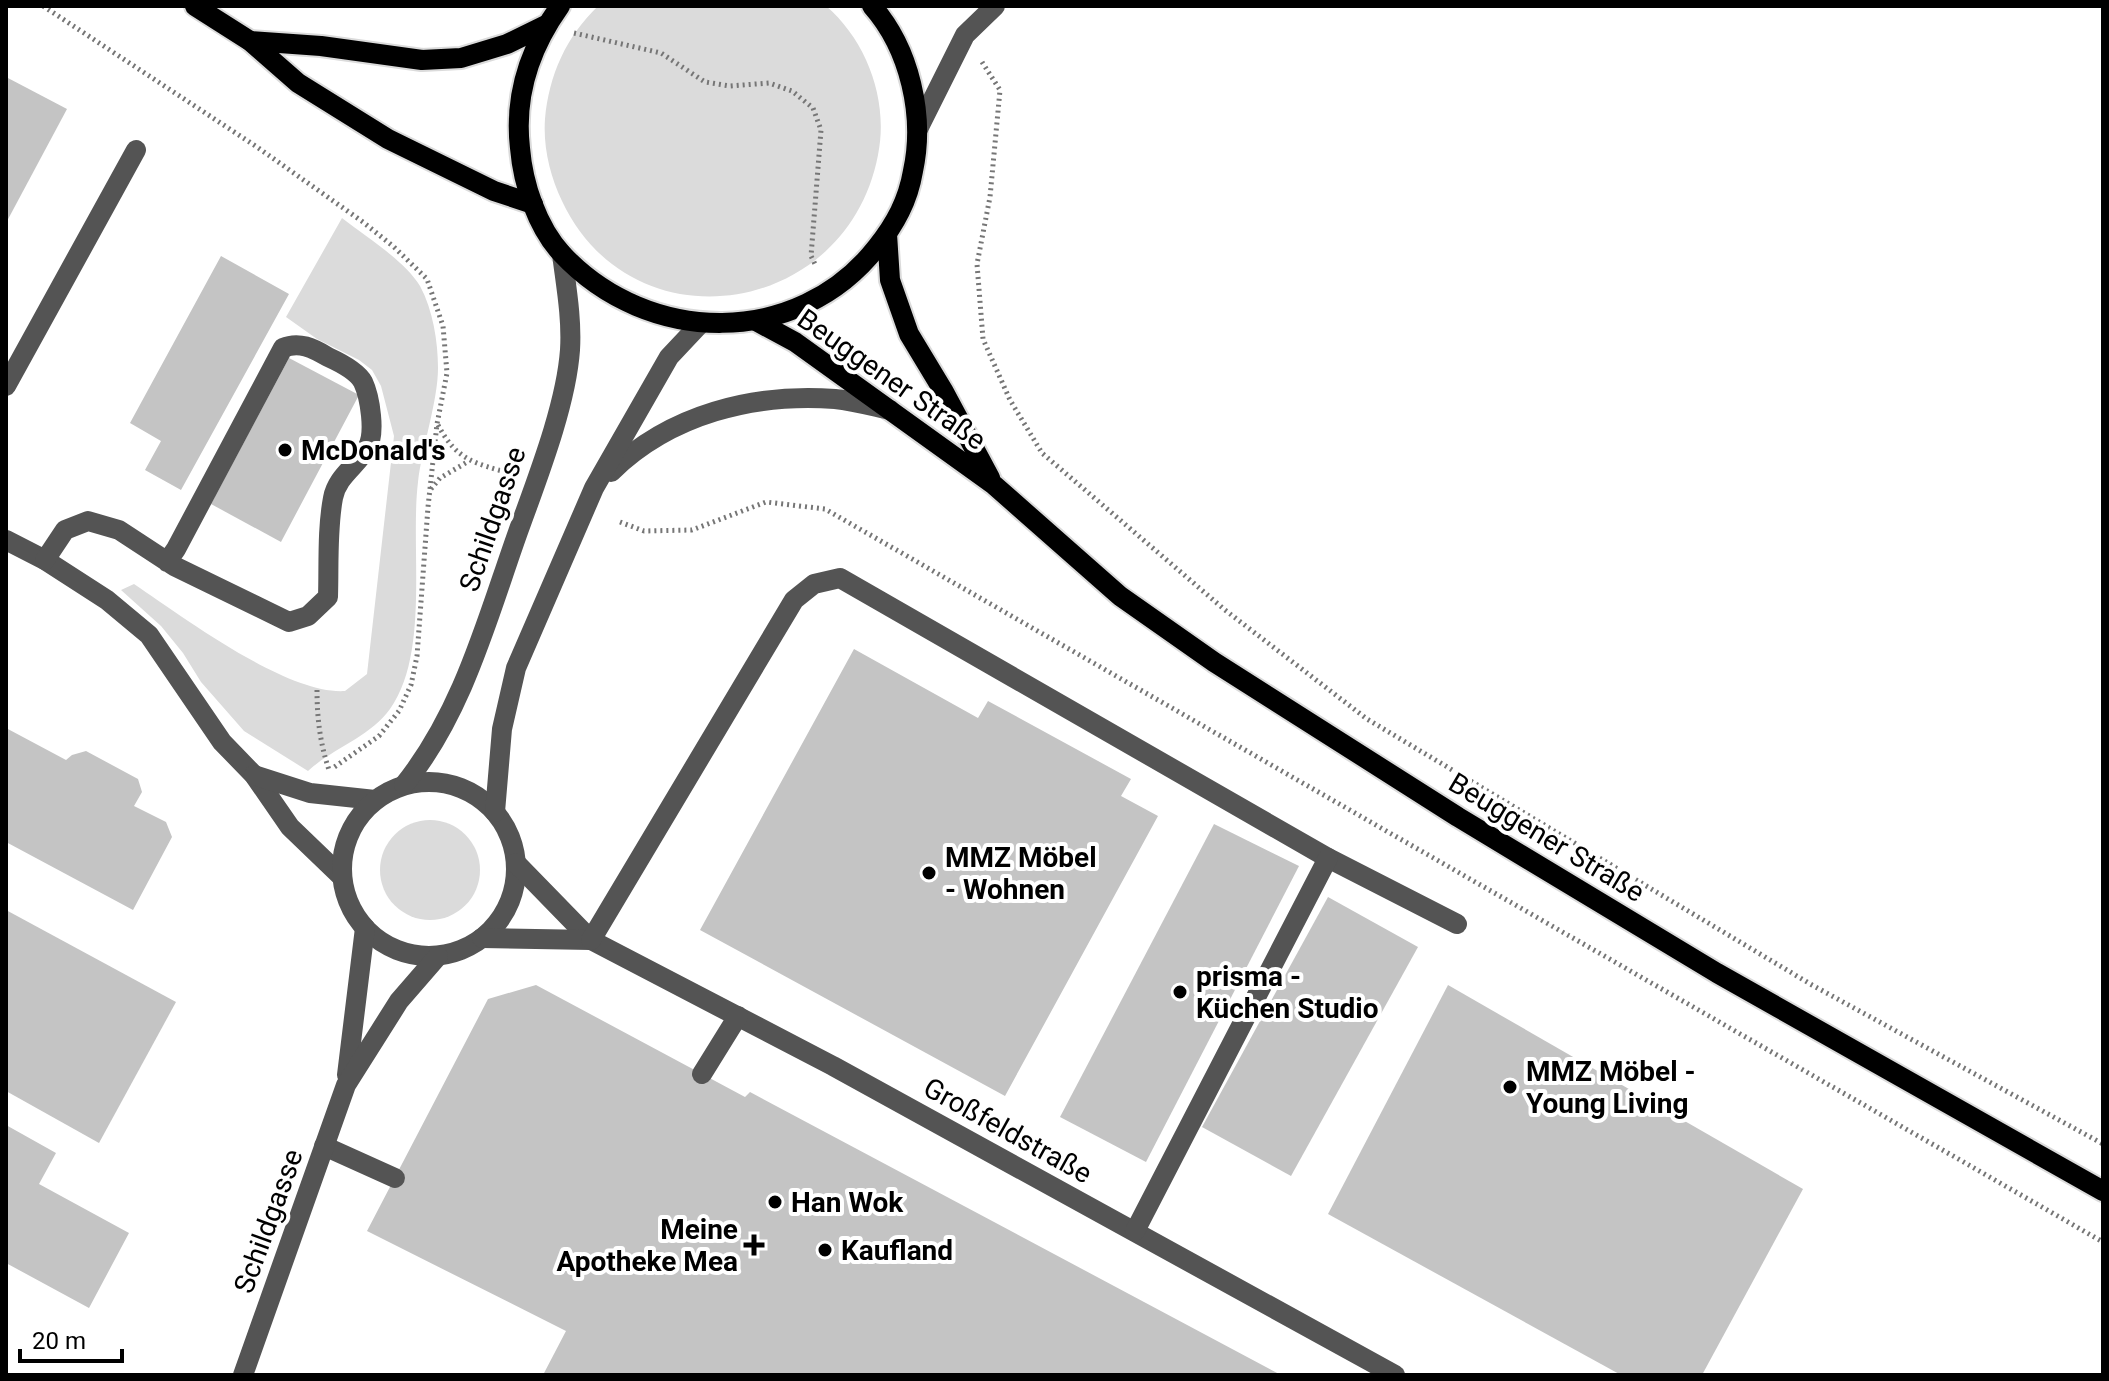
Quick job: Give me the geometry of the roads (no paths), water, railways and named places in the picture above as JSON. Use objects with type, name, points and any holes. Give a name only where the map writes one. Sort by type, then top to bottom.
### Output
[{"type":"main road","points":[[195,6],[250,41],[298,83],[388,139],[494,191],[533,204]]},
{"type":"main road","points":[[560,6],[546,25],[530,59],[521,95],[518,132],[522,169],[545,230],[562,254],[602,288],[650,311],[701,323],[730,324],[756,321],[797,309],[829,293],[859,270],[901,212],[910,188],[918,129],[910,77],[886,21],[872,6]]},
{"type":"main road","points":[[250,41],[321,46],[422,60],[461,58],[507,44],[546,25]]},
{"type":"main road","name":"Beuggener Straße","points":[[887,234],[890,280],[909,334],[994,485]]},
{"type":"main road","name":"Beuggener Straße","points":[[756,321],[795,342],[994,485],[1120,596],[1239,678],[1458,817],[1717,973],[2103,1191]]},
{"type":"street","points":[[918,129],[965,35],[995,6]]},
{"type":"street","points":[[6,386],[136,150]]},
{"type":"street","name":"Schildgasse","points":[[404,785],[425,759],[448,717],[472,661],[544,459],[570,353],[570,322],[562,254]]},
{"type":"street","points":[[495,812],[502,729],[516,668],[594,488],[669,357],[701,323]]},
{"type":"street","points":[[45,560],[65,530],[88,521],[119,530],[167,562],[289,622],[308,616],[328,597],[333,495],[342,477],[371,442],[372,426],[362,381],[343,365],[313,348],[293,344],[283,348],[167,562]]},
{"type":"street","points":[[594,488],[631,452],[685,420],[731,405],[786,399],[836,399],[892,410]]},
{"type":"street","points":[[6,540],[45,560],[107,600],[149,635],[222,742],[254,775],[290,827],[342,877]]},
{"type":"street","points":[[591,940],[794,600],[814,584],[840,578],[1328,858],[1457,924]]},
{"type":"street","points":[[254,775],[310,793],[375,800]]},
{"type":"street","points":[[428,782],[453,785],[476,796],[495,812],[512,845],[516,863],[515,885],[508,905],[497,923],[482,938],[454,953],[418,956],[380,942],[353,913],[342,877],[342,860],[352,827],[375,800],[404,785],[428,782]]},
{"type":"street","points":[[1135,1231],[1328,858]]},
{"type":"street","name":"Großfeldstraße","points":[[516,863],[591,940],[738,1016],[1395,1375]]},
{"type":"street","name":"Schildgasse","points":[[346,1085],[365,928]]},
{"type":"street","name":"Großfeldstraße","points":[[482,938],[591,940]]},
{"type":"street","name":"Schildgasse","points":[[243,1375],[346,1085],[399,1001],[438,956]]},
{"type":"street","points":[[702,1074],[738,1016]]},
{"type":"street","points":[[324,1146],[395,1178]]},
{"type":"place","name":"McDonald's","points":[[285,450]]},
{"type":"place","name":"MMZ Möbel - Wohnen","points":[[929,873]]},
{"type":"place","name":"prisma - Küchen Studio","points":[[1180,992]]},
{"type":"place","name":"MMZ Möbel - Young Living","points":[[1510,1087]]},
{"type":"place","name":"Han Wok","points":[[775,1202]]},
{"type":"place","name":"Meine Apotheke Mea","points":[[754,1245]]},
{"type":"place","name":"Kaufland","points":[[825,1250]]}]
